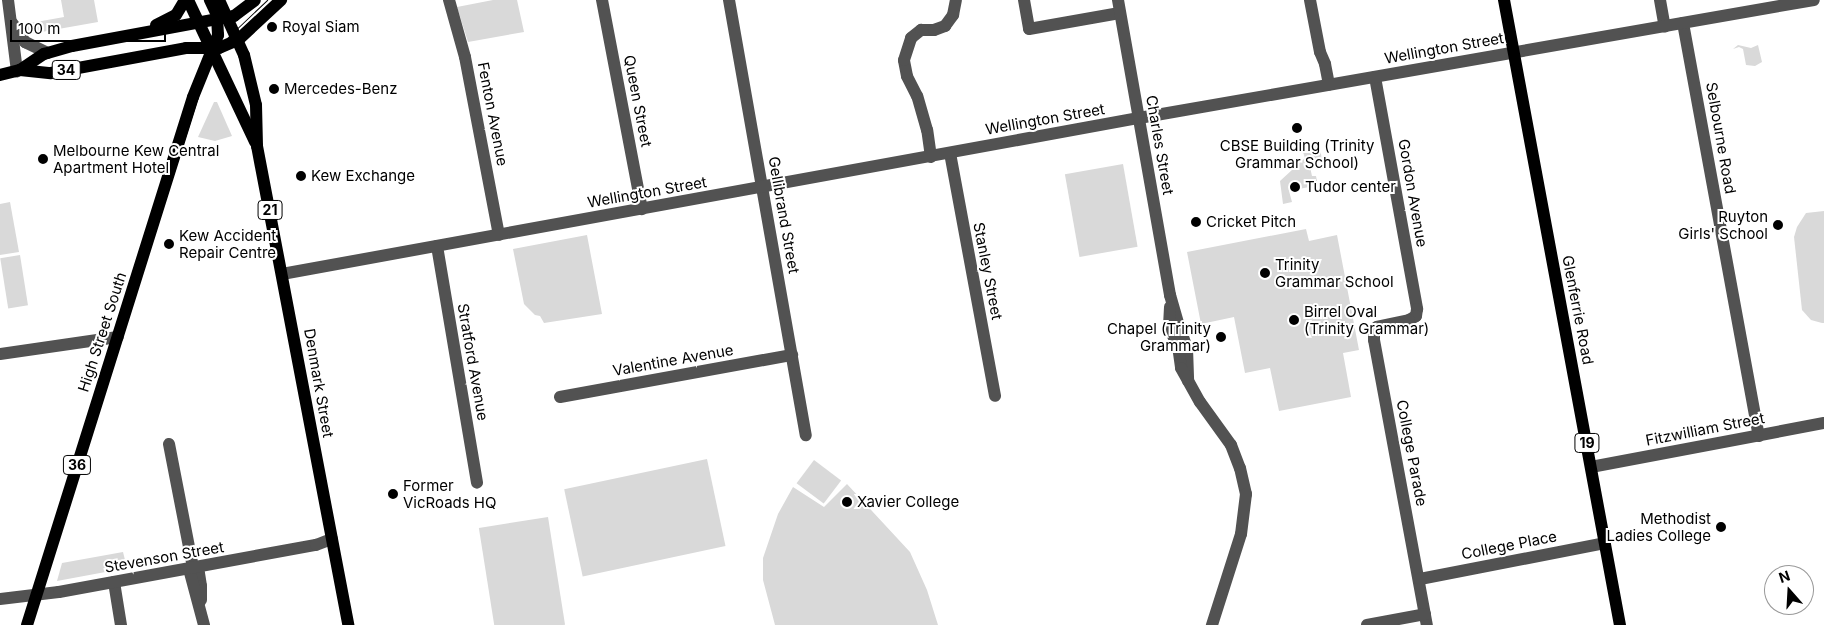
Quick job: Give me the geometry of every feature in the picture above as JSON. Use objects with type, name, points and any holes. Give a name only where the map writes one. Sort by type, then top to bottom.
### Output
[{"type":"main road","name":"21","points":[[186,0],[212,50]]},
{"type":"main road","points":[[142,32],[175,16],[186,0]]},
{"type":"main road","points":[[210,0],[222,19]]},
{"type":"main road","name":"21","points":[[219,0],[222,19],[238,40]]},
{"type":"main road","name":"34","points":[[18,71],[48,53],[142,32],[222,19],[238,14],[254,0]]},
{"type":"main road","name":"34","points":[[0,75],[18,71],[50,73],[186,48],[212,50],[238,40],[281,0]]},
{"type":"main road","name":"Glenferrie Road","points":[[1504,0],[1620,625]]},
{"type":"main road","name":"High Street South","points":[[27,625],[193,98],[219,32],[222,19]]},
{"type":"main road","name":"Denmark Street","points":[[238,40],[246,61],[256,105],[257,146],[348,625]]},
{"type":"main road","name":"Denmark Street","points":[[212,50],[257,146]]},
{"type":"street","points":[[8,0],[13,24],[12,37],[18,71]]},
{"type":"street","name":"Fenton Avenue","points":[[449,0],[466,57],[499,235]]},
{"type":"street","name":"Queen Street","points":[[602,0],[642,209]]},
{"type":"street","name":"Gellibrand Street","points":[[729,0],[806,435]]},
{"type":"street","points":[[931,157],[927,130],[917,96],[907,76],[904,60],[911,38],[921,30],[934,30],[945,26],[953,15],[956,0]]},
{"type":"street","points":[[1024,0],[1029,29],[1119,6]]},
{"type":"street","points":[[1310,0],[1320,52],[1325,64],[1325,86]]},
{"type":"street","points":[[1660,0],[1665,27]]},
{"type":"street","name":"Wellington Street","points":[[282,274],[1139,118],[1665,27],[1798,1],[1814,0]]},
{"type":"street","name":"Charles Street","points":[[1119,6],[1170,295],[1186,342],[1188,381],[1230,445],[1240,468],[1246,494],[1241,534],[1212,625]]},
{"type":"street","name":"Selbourne Road","points":[[1683,23],[1759,436]]},
{"type":"street","points":[[13,24],[25,42],[48,53]]},
{"type":"street","name":"Gordon Avenue","points":[[1375,77],[1414,292],[1416,316]]},
{"type":"street","name":"Stanley Street","points":[[950,153],[995,396]]},
{"type":"street","name":"Stratford Avenue","points":[[437,246],[477,483]]},
{"type":"street","name":"College Parade","points":[[1416,316],[1409,320],[1381,325],[1375,329],[1374,336],[1426,619]]},
{"type":"street","points":[[0,354],[118,337]]},
{"type":"street","points":[[0,359],[15,352]]},
{"type":"street","name":"Valentine Avenue","points":[[560,397],[792,355]]},
{"type":"street","name":"Fitzwilliam Street","points":[[1591,467],[1824,424]]},
{"type":"street","points":[[169,444],[193,568],[192,586],[200,605],[204,625]]},
{"type":"street","name":"Stevenson Street","points":[[0,599],[193,568],[316,545],[332,540]]},
{"type":"street","name":"College Place","points":[[1420,579],[1605,543]]},
{"type":"street","points":[[114,582],[121,625]]},
{"type":"street","points":[[1367,625],[1426,619]]},
{"type":"shaded area","points":[[61,0],[94,0],[98,22],[30,34],[26,31],[25,24],[64,17]]},
{"type":"shaded area","points":[[493,0],[517,0],[524,32],[468,42],[457,7]]},
{"type":"shaded area","points":[[1738,45],[1751,48],[1758,45],[1762,62],[1755,66],[1746,65],[1743,49],[1739,47],[1733,49]]},
{"type":"shaded area","points":[[214,102],[217,102],[232,136],[215,141],[198,137]]},
{"type":"shaded area","points":[[1320,145],[1322,162],[1313,163],[1310,167],[1312,176],[1316,176],[1317,181],[1309,182],[1309,187],[1289,191],[1292,202],[1283,204],[1280,181],[1305,158],[1303,152],[1306,149]]},
{"type":"shaded area","points":[[1123,164],[1138,247],[1079,257],[1065,174]]},
{"type":"shaded area","points":[[10,202],[19,252],[0,255],[0,204]]},
{"type":"shaded area","points":[[1824,211],[1824,323],[1822,323],[1811,320],[1802,310],[1794,237],[1797,227],[1806,213]]},
{"type":"shaded area","name":"Birrel Oval (Trinity Grammar)","points":[[1306,229],[1309,241],[1337,235],[1359,350],[1343,353],[1351,397],[1279,411],[1270,368],[1245,373],[1234,317],[1201,324],[1187,252]]},
{"type":"shaded area","points":[[587,235],[602,314],[544,323],[540,316],[535,315],[524,304],[513,249]]},
{"type":"shaded area","points":[[20,255],[28,305],[8,309],[0,258]]},
{"type":"shaded area","points":[[707,459],[726,546],[583,576],[564,489]]},
{"type":"shaded area","points":[[814,460],[841,480],[824,504],[797,483]]},
{"type":"shaded area","points":[[847,484],[910,552],[927,590],[938,625],[775,625],[763,580],[763,558],[778,514],[793,487],[824,507]]},
{"type":"shaded area","points":[[548,517],[565,625],[494,625],[479,528]]},
{"type":"shaded area","points":[[123,552],[127,568],[57,581],[62,563]]},
{"type":"tram line","points":[[29,625],[207,68],[216,51],[228,37],[267,0]]},
{"type":"tram line","points":[[1507,0],[1623,625]]},
{"type":"place","name":"Royal Siam","points":[[272,27]]},
{"type":"place","name":"Mercedes-Benz","points":[[274,89]]},
{"type":"place","name":"CBSE Building (Trinity Grammar School)","points":[[1297,128]]},
{"type":"place","name":"Melbourne Kew Central Apartment Hotel","points":[[43,159]]},
{"type":"place","name":"Kew Exchange","points":[[301,176]]},
{"type":"place","name":"Tudor center","points":[[1295,187]]},
{"type":"place","name":"Cricket Pitch","points":[[1196,222]]},
{"type":"place","name":"Ruyton Girls' School","points":[[1778,225]]},
{"type":"place","name":"Kew Accident Repair Centre","points":[[169,244]]},
{"type":"place","name":"Trinity Grammar School","points":[[1265,273]]},
{"type":"place","name":"Birrel Oval (Trinity Grammar)","points":[[1294,320]]},
{"type":"place","name":"Chapel (Trinity Grammar)","points":[[1221,337]]},
{"type":"place","name":"Former VicRoads HQ","points":[[393,494]]},
{"type":"place","name":"Xavier College","points":[[847,502]]},
{"type":"place","name":"Methodist Ladies College","points":[[1721,527]]}]
